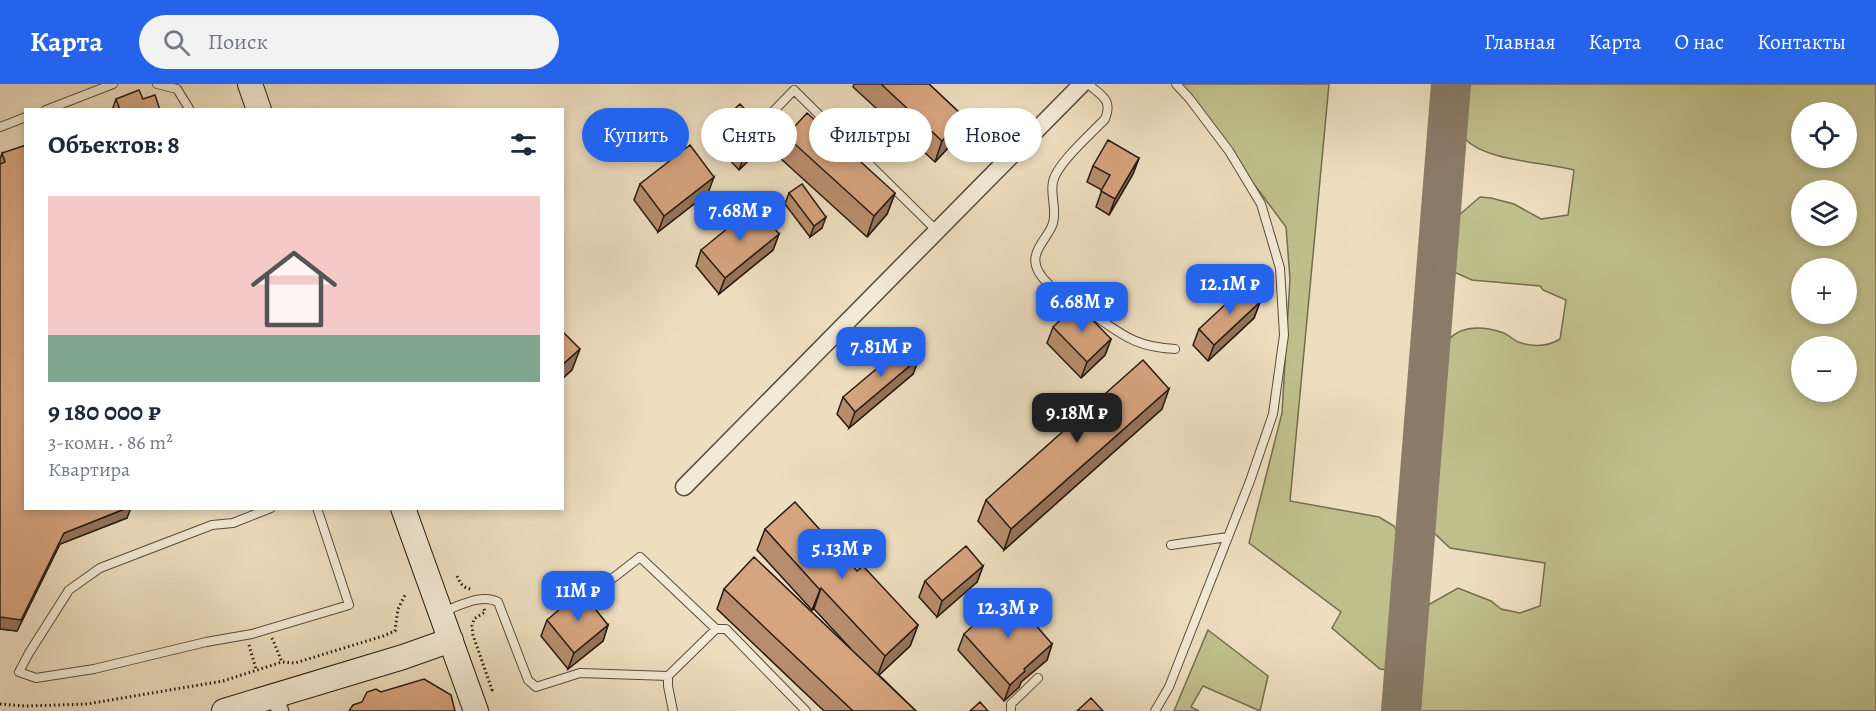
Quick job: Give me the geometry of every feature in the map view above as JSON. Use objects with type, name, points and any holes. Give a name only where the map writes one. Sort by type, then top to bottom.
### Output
[{"type":"main road","points":[[250,84],[258,108]]},
{"type":"main road","points":[[404,510],[451,640],[482,701]]},
{"type":"main road","points":[[224,711],[278,703],[451,640]]},
{"type":"street","points":[[684,487],[1082,84]]},
{"type":"lane","points":[[51,108],[113,84]]},
{"type":"lane","points":[[156,84],[178,87],[189,108]]},
{"type":"lane","points":[[1088,84],[1108,101],[1109,109],[1105,119],[1057,170],[1052,183],[1055,209],[1053,225],[1035,255],[1036,267],[1045,282],[1133,341],[1154,348],[1174,349]]},
{"type":"lane","points":[[1155,711],[1169,687],[1250,481],[1273,414],[1284,335],[1280,268],[1261,204],[1229,151],[1190,98],[1176,84]]},
{"type":"lane","points":[[777,108],[794,90],[937,231]]},
{"type":"lane","points":[[0,127],[24,118]]},
{"type":"lane","points":[[266,510],[233,523],[212,525],[100,568],[69,590],[19,672],[36,678],[94,669],[206,642],[258,639],[349,605],[318,510]]},
{"type":"lane","points":[[1171,545],[1228,537]]},
{"type":"lane","points":[[590,596],[640,557],[716,629],[726,629],[806,711]]},
{"type":"lane","points":[[440,612],[481,599],[490,598],[498,602],[528,680],[536,687],[580,673],[668,675],[716,629]]},
{"type":"lane","points":[[668,675],[673,711]]},
{"type":"lane","points":[[1011,711],[1011,704],[1038,678]]},
{"type":"path","points":[[457,576],[466,589],[478,588]]},
{"type":"path","points":[[0,704],[26,706],[87,704],[223,681],[282,662],[296,663],[395,631],[398,609],[405,595]]},
{"type":"path","points":[[482,701],[492,690],[472,626],[474,619],[485,612],[484,609]]},
{"type":"path","points":[[256,669],[249,645],[258,639],[272,638],[282,662]]},
{"type":"path","points":[[26,706],[27,711]]},
{"type":"shaded area","points":[[1179,84],[1329,84],[1290,501],[1379,517],[1394,526],[1402,540],[1392,665],[1387,670],[1380,669],[1332,628],[1341,612],[1249,543],[1282,413],[1290,279],[1286,227]]},
{"type":"shaded area","points":[[1470,84],[1876,84],[1876,711],[1420,711],[1428,605],[1458,588],[1491,601],[1501,609],[1520,613],[1540,606],[1545,563],[1450,548],[1432,531],[1448,340],[1466,329],[1480,328],[1503,333],[1523,344],[1550,344],[1560,339],[1566,300],[1543,290],[1540,286],[1472,280],[1454,272],[1459,215],[1480,197],[1514,204],[1541,219],[1568,215],[1574,170],[1516,160],[1474,146],[1465,139]]},
{"type":"shaded area","points":[[1208,630],[1268,676],[1260,711],[1203,686],[1191,707],[1199,711],[1174,711]]},
{"type":"building","points":[[881,84],[929,84],[954,108],[944,108],[944,139],[942,141],[932,132],[932,108],[907,108]]},
{"type":"building","points":[[139,90],[143,99],[155,95],[159,108],[119,108],[116,99]]},
{"type":"building","points":[[807,113],[809,115],[809,157],[797,146],[797,124]]},
{"type":"building","points":[[1108,140],[1139,158],[1115,199],[1101,191],[1110,175],[1093,166]]},
{"type":"building","points":[[24,146],[24,510],[122,510],[64,533],[21,620],[0,617],[0,164],[5,162],[2,153]]},
{"type":"building","points":[[689,146],[714,177],[664,216],[640,184],[668,162],[689,162]]},
{"type":"building","points":[[815,162],[861,162],[895,193],[874,216]]},
{"type":"building","points":[[802,184],[826,217],[814,226],[789,193]]},
{"type":"building","points":[[756,205],[779,234],[725,278],[701,250]]},
{"type":"building","points":[[1245,286],[1260,302],[1214,345],[1199,329]]},
{"type":"building","points":[[1077,304],[1111,339],[1087,362],[1053,327]]},
{"type":"building","points":[[564,333],[580,349],[564,363]]},
{"type":"building","points":[[906,344],[919,358],[855,412],[843,397]]},
{"type":"building","points":[[1143,360],[1169,389],[1011,529],[986,500]]},
{"type":"building","points":[[795,502],[857,571],[863,566],[918,625],[885,656],[821,588],[820,590],[765,529]]},
{"type":"building","points":[[966,546],[983,566],[942,601],[925,581]]},
{"type":"building","points":[[754,557],[916,711],[853,711],[724,589]]},
{"type":"building","points":[[581,591],[608,625],[574,653],[547,620]]},
{"type":"building","points":[[1008,593],[1052,644],[1010,685],[964,634]]},
{"type":"building","points":[[424,679],[451,695],[455,711],[349,711],[353,705],[362,702],[367,692],[376,689],[381,692]]},
{"type":"building","points":[[1091,698],[1103,711],[1077,711]]},
{"type":"building","points":[[980,702],[988,711],[970,711]]},
{"type":"taxiway","points":[[1401,711],[1451,84]]}]
